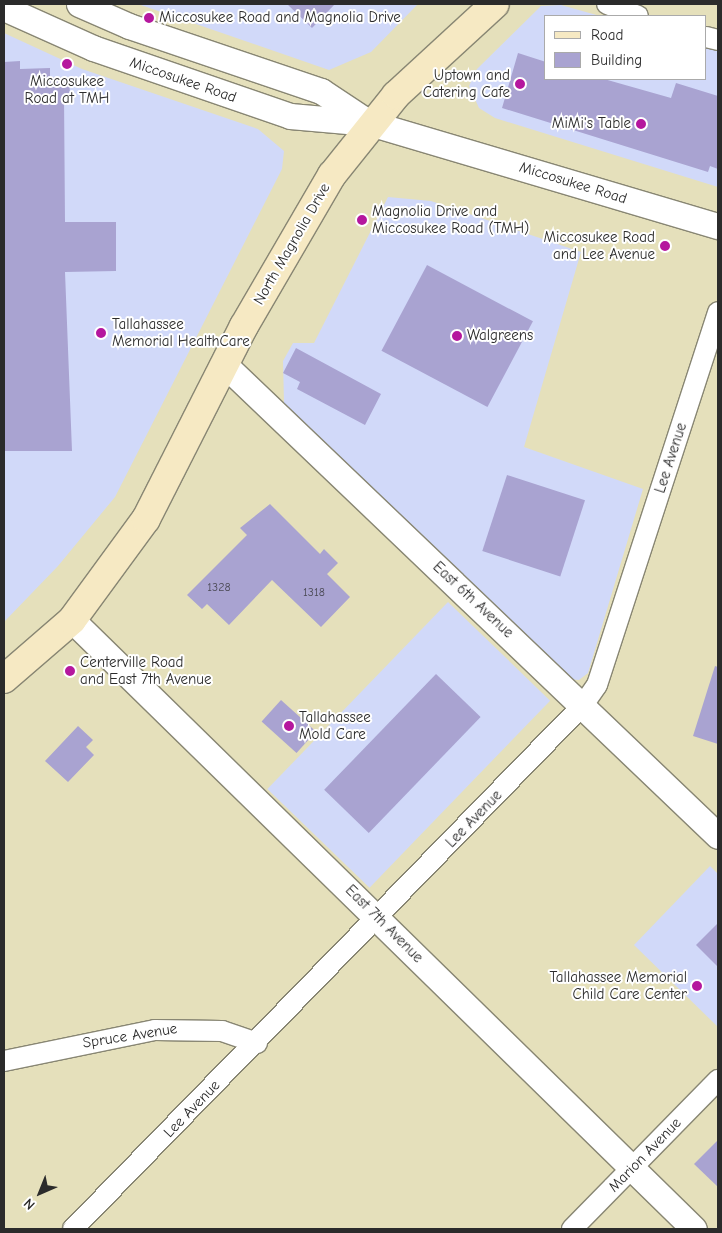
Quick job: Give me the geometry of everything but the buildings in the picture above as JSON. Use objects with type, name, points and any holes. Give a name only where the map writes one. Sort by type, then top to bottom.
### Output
[{"type":"main road","name":"North Magnolia Drive","points":[[4,679],[72,620],[146,519],[302,224],[370,123],[495,4]]},
{"type":"street","name":"Miccosukee Road","points":[[79,4],[321,92],[370,123]]},
{"type":"street","points":[[606,4],[635,15]]},
{"type":"street","name":"Miccosukee Road","points":[[4,8],[93,48],[290,116],[370,123],[718,226]]},
{"type":"street","name":"Lee Avenue","points":[[73,1229],[257,1043],[583,705],[597,685],[718,312]]},
{"type":"street","name":"East 6th Avenue","points":[[226,366],[718,836]]},
{"type":"street","name":"East 7th Avenue","points":[[72,620],[694,1229]]},
{"type":"street","name":"Spruce Avenue","points":[[4,1061],[155,1030],[222,1031],[257,1043]]},
{"type":"street","name":"Marion Avenue","points":[[572,1229],[718,1080]]},
{"type":"shaded area","points":[[138,4],[418,4],[371,52],[329,70]]},
{"type":"shaded area","points":[[561,5],[596,15],[544,15],[544,80],[707,80],[707,48],[718,51],[718,187],[495,118],[479,108],[469,86],[477,69],[541,6]]},
{"type":"shaded area","name":"Tallahassee Memorial HealthCare","points":[[4,33],[82,69],[258,129],[284,151],[282,169],[115,497],[58,566],[4,622]]},
{"type":"shaded area","points":[[388,197],[431,201],[581,252],[524,447],[643,489],[588,673],[579,680],[567,679],[284,403],[283,361],[293,343],[314,343]]},
{"type":"shaded area","points":[[448,602],[550,701],[370,888],[267,789]]},
{"type":"shaded area","name":"Tallahassee Memorial Child Care Center","points":[[710,866],[718,874],[718,1027],[634,945]]},
{"type":"place","name":"Miccosukee Road and Magnolia Drive","points":[[149,18]]},
{"type":"place","name":"Miccosukee Road at TMH","points":[[67,64]]},
{"type":"place","name":"Uptown and Catering Cafe","points":[[520,84]]},
{"type":"place","name":"MiMi's Table","points":[[641,124]]},
{"type":"place","name":"Magnolia Drive and Miccosukee Road (TMH)","points":[[362,220]]},
{"type":"place","name":"Miccosukee Road and Lee Avenue","points":[[665,246]]},
{"type":"place","name":"Tallahassee Memorial HealthCare","points":[[101,333]]},
{"type":"place","name":"Walgreens","points":[[457,336]]},
{"type":"place","name":"Centerville Road and East 7th Avenue","points":[[70,671]]},
{"type":"place","name":"Tallahassee Mold Care","points":[[289,726]]},
{"type":"place","name":"Tallahassee Memorial Child Care Center","points":[[697,986]]}]
